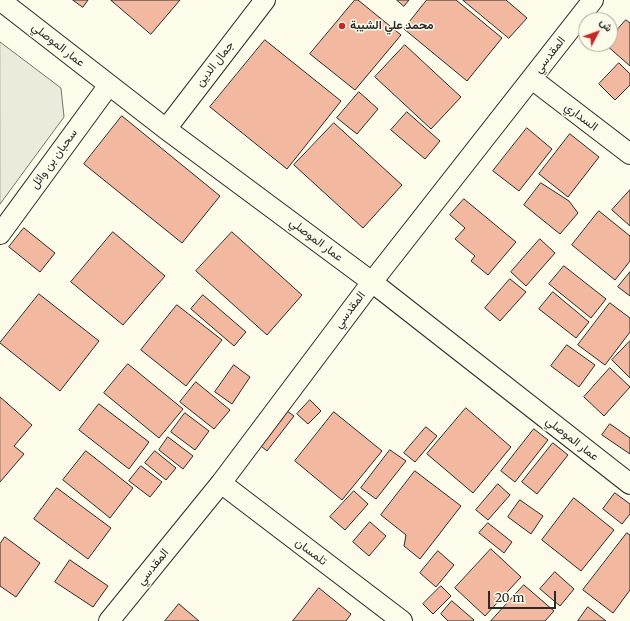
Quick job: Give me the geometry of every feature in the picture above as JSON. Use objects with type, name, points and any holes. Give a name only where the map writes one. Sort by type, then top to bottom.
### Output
[{"type":"street","name":"عمار الموصلي","points":[[0,0],[166,129],[372,282],[630,484]]},
{"type":"street","name":"جمال الدين","points":[[166,129],[265,0]]},
{"type":"street","name":"المقدسي","points":[[109,621],[221,482],[372,282],[593,0]]},
{"type":"street","name":"السداري","points":[[532,79],[630,154]]},
{"type":"street","name":"سحبان بن وائل","points":[[0,234],[109,85]]},
{"type":"street","name":"تلمسان","points":[[221,482],[402,621]]},
{"type":"shaded area","points":[[0,42],[61,88],[64,117],[0,204]]},
{"type":"building","points":[[73,0],[88,0],[83,7]]},
{"type":"building","points":[[111,0],[180,0],[151,34]]},
{"type":"building","points":[[355,0],[358,0],[401,35],[355,90],[310,54]]},
{"type":"building","points":[[397,0],[409,0],[404,6]]},
{"type":"building","points":[[427,0],[456,0],[502,38],[467,81],[404,29]]},
{"type":"building","points":[[463,0],[506,0],[527,18],[509,38]]},
{"type":"building","points":[[626,20],[630,23],[630,66],[614,52],[618,52],[618,29]]},
{"type":"building","points":[[265,40],[341,101],[287,169],[210,107]]},
{"type":"building","points":[[405,45],[461,97],[431,129],[375,77]]},
{"type":"building","points":[[619,63],[630,74],[630,85],[615,100],[599,84]]},
{"type":"building","points":[[359,92],[378,109],[357,134],[337,118]]},
{"type":"building","points":[[407,112],[440,141],[425,159],[391,130]]},
{"type":"building","points":[[122,116],[220,196],[182,243],[84,164]]},
{"type":"building","points":[[334,123],[402,185],[363,228],[294,165]]},
{"type":"building","points":[[527,128],[552,149],[519,191],[493,171]]},
{"type":"building","points":[[570,134],[599,157],[568,197],[539,174]]},
{"type":"building","points":[[541,183],[569,201],[578,213],[560,234],[524,205]]},
{"type":"building","points":[[630,190],[630,226],[612,210]]},
{"type":"building","points":[[464,199],[516,242],[488,275],[471,261],[475,256],[455,239],[465,228],[450,215]]},
{"type":"building","points":[[599,211],[630,236],[630,261],[615,280],[572,245]]},
{"type":"building","points":[[24,228],[55,253],[40,272],[9,247]]},
{"type":"building","points":[[113,232],[165,276],[123,325],[71,282]]},
{"type":"building","points":[[232,232],[302,295],[267,335],[196,271]]},
{"type":"building","points":[[540,239],[555,253],[526,286],[511,272]]},
{"type":"building","points":[[564,266],[606,299],[591,318],[549,284]]},
{"type":"building","points":[[630,272],[630,296],[618,287]]},
{"type":"building","points":[[510,279],[526,292],[500,321],[485,308]]},
{"type":"building","points":[[553,292],[589,322],[576,338],[539,309]]},
{"type":"building","points":[[39,294],[99,341],[60,391],[0,343]]},
{"type":"building","points":[[203,295],[246,332],[234,346],[191,309]]},
{"type":"building","points":[[610,303],[630,318],[630,332],[605,365],[578,345]]},
{"type":"building","points":[[177,305],[222,340],[186,386],[141,350]]},
{"type":"building","points":[[630,341],[630,378],[612,360]]},
{"type":"building","points":[[567,345],[595,365],[579,387],[551,366]]},
{"type":"building","points":[[128,364],[183,409],[159,438],[104,393]]},
{"type":"building","points":[[234,365],[250,377],[232,404],[215,392]]},
{"type":"building","points":[[610,368],[630,387],[604,416],[584,397]]},
{"type":"building","points":[[196,382],[230,410],[214,429],[180,402]]},
{"type":"building","points":[[0,397],[32,425],[14,446],[24,454],[0,482]]},
{"type":"building","points":[[310,400],[321,411],[308,424],[297,414]]},
{"type":"building","points":[[99,404],[149,442],[129,469],[79,430]]},
{"type":"building","points":[[283,408],[294,416],[267,451],[256,442]]},
{"type":"building","points":[[466,408],[511,447],[473,493],[427,454]]},
{"type":"building","points":[[334,412],[382,451],[342,500],[295,461]]},
{"type":"building","points":[[185,413],[209,431],[195,450],[171,432]]},
{"type":"building","points":[[610,424],[630,438],[630,454],[602,435]]},
{"type":"building","points":[[426,427],[437,436],[415,462],[404,453]]},
{"type":"building","points":[[534,429],[548,440],[515,482],[501,471]]},
{"type":"building","points":[[168,437],[193,456],[183,469],[159,450]]},
{"type":"building","points":[[553,443],[568,455],[537,494],[522,482]]},
{"type":"building","points":[[390,450],[406,461],[376,499],[361,488]]},
{"type":"building","points":[[86,451],[133,488],[110,518],[63,480]]},
{"type":"building","points":[[155,451],[176,468],[166,480],[145,463]]},
{"type":"building","points":[[141,466],[162,482],[150,497],[129,481]]},
{"type":"building","points":[[415,471],[461,506],[420,559],[404,546],[406,535],[381,515]]},
{"type":"building","points":[[498,484],[510,495],[488,520],[476,510]]},
{"type":"building","points":[[57,488],[111,528],[88,559],[34,519]]},
{"type":"building","points":[[354,491],[368,504],[345,530],[330,517]]},
{"type":"building","points":[[615,493],[630,504],[630,514],[622,524],[603,509]]},
{"type":"building","points":[[574,498],[614,530],[581,571],[542,540]]},
{"type":"building","points":[[520,500],[543,516],[531,534],[508,517]]},
{"type":"building","points":[[370,522],[386,536],[369,556],[353,542]]},
{"type":"building","points":[[488,523],[512,542],[504,553],[479,533]]},
{"type":"building","points":[[627,533],[630,535],[630,590],[613,613],[583,590]]},
{"type":"building","points":[[5,537],[40,563],[16,597],[0,586],[0,544]]},
{"type":"building","points":[[491,549],[521,577],[485,616],[455,588]]},
{"type":"building","points":[[438,551],[454,565],[436,587],[420,573]]},
{"type":"building","points":[[70,560],[108,586],[93,607],[55,582]]},
{"type":"building","points":[[555,572],[574,589],[560,606],[540,589]]},
{"type":"building","points":[[524,585],[554,611],[545,621],[491,621]]},
{"type":"building","points":[[441,586],[451,596],[433,614],[423,604]]},
{"type":"building","points":[[319,588],[351,614],[346,621],[293,621]]},
{"type":"building","points":[[452,601],[474,620],[448,621],[441,614]]},
{"type":"building","points":[[179,604],[199,621],[165,621]]},
{"type":"building","points":[[588,607],[606,621],[578,621]]},
{"type":"place","name":"محمد علي الشيبة","points":[[342,26]]}]
